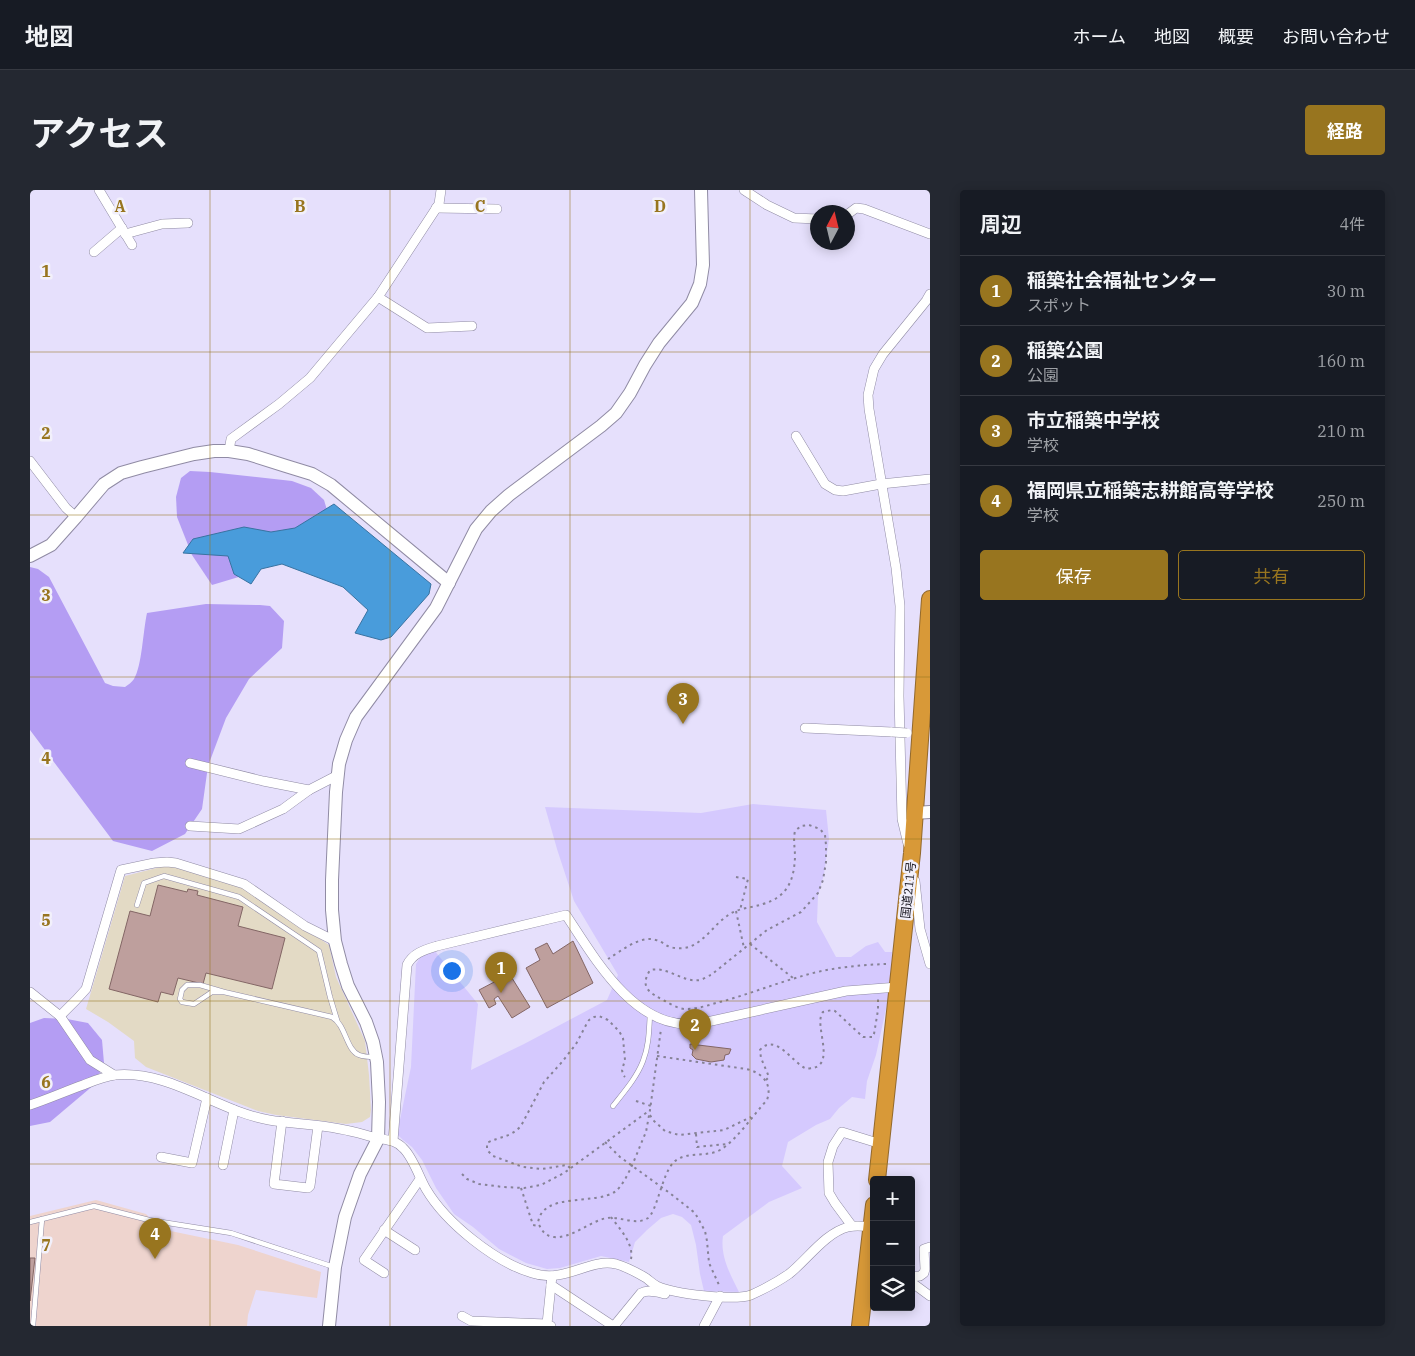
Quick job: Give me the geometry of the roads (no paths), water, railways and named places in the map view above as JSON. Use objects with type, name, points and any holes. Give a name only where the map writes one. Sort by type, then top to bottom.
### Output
[{"type":"highway","name":"国道211号","points":[[877,1176],[912,853],[923,813],[914,734],[922,719],[930,599]]},
{"type":"highway","points":[[860,1326],[870,1278]]},
{"type":"street","points":[[100,190],[132,245]]},
{"type":"street","points":[[229,451],[231,439],[279,404],[310,378],[378,297],[439,204],[440,190]]},
{"type":"street","points":[[329,1326],[341,1238],[360,1174],[378,1139],[379,1102],[373,1042],[340,964],[335,941],[332,910],[338,775],[346,740],[356,717],[436,608],[476,529],[509,495],[616,413],[659,343],[692,302],[700,284],[703,264],[701,190]]},
{"type":"street","points":[[744,190],[767,206],[794,218],[810,218]]},
{"type":"street","points":[[436,208],[497,209]]},
{"type":"street","points":[[855,209],[864,209],[930,234]]},
{"type":"street","points":[[94,252],[123,231],[162,224],[188,222]]},
{"type":"street","points":[[930,294],[883,354],[874,369],[868,395],[868,409],[896,568],[900,606],[899,696],[902,819],[912,853],[920,929],[930,964]]},
{"type":"street","points":[[378,297],[428,328],[472,326]]},
{"type":"street","points":[[796,436],[825,484],[835,490],[842,491],[881,484],[930,479]]},
{"type":"street","points":[[30,556],[51,545],[104,484],[121,473],[194,454],[229,451],[248,454],[312,474],[330,485],[449,583]]},
{"type":"street","points":[[30,461],[66,508],[76,518]]},
{"type":"street","points":[[805,728],[914,734]]},
{"type":"street","points":[[190,763],[309,790]]},
{"type":"street","points":[[190,826],[239,829],[284,809],[309,790],[338,775]]},
{"type":"street","points":[[60,1016],[86,988],[121,870],[167,862],[176,863],[244,884],[305,926],[335,941]]},
{"type":"street","points":[[393,1141],[407,965],[410,959],[420,951],[566,915],[607,975],[632,1001],[663,1019],[691,1024],[846,991],[898,987]]},
{"type":"street","points":[[30,992],[60,1016],[90,1060],[114,1075]]},
{"type":"street","points":[[30,1105],[114,1075],[135,1076],[154,1079],[188,1089],[234,1110],[267,1119],[339,1128],[378,1139],[393,1141],[405,1149],[427,1191],[443,1212],[493,1254],[510,1265],[552,1280],[613,1326],[641,1293],[645,1291],[675,1295],[739,1297],[749,1295],[788,1275],[832,1235],[846,1227],[870,1227]]},
{"type":"street","points":[[161,1157],[192,1162],[207,1098]]},
{"type":"street","points":[[223,1165],[234,1110]]},
{"type":"street","points":[[282,1121],[274,1184],[308,1188],[310,1186],[318,1126]]},
{"type":"street","points":[[852,1226],[829,1192],[828,1162],[833,1146],[842,1132],[880,1144]]},
{"type":"street","points":[[384,1273],[364,1260],[420,1179]]},
{"type":"street","points":[[384,1230],[415,1250]]},
{"type":"street","points":[[915,1277],[924,1273],[924,1249],[930,1247]]},
{"type":"street","points":[[552,1280],[597,1264],[607,1263],[629,1268],[656,1286],[689,1294]]},
{"type":"street","points":[[462,1316],[471,1321],[549,1325],[552,1280]]},
{"type":"street","points":[[915,1285],[930,1296]]},
{"type":"street","points":[[704,1326],[722,1296]]},
{"type":"lane","points":[[137,905],[144,883],[164,876],[240,897],[319,951],[337,1020],[355,1053],[360,1056],[376,1057]]},
{"type":"lane","points":[[224,992],[212,992],[194,1004],[182,1002],[180,999],[182,990],[187,985],[200,986],[332,1017],[337,1020]]},
{"type":"lane","points":[[613,1106],[632,1081],[644,1060],[650,1013]]},
{"type":"lane","points":[[30,1222],[94,1206],[149,1220],[231,1233],[336,1267]]},
{"type":"lane","points":[[33,1326],[42,1219]]},
{"type":"water","points":[[334,504],[431,584],[429,594],[391,637],[381,640],[355,633],[368,610],[343,587],[282,564],[261,569],[251,584],[234,574],[228,556],[183,553],[193,539],[244,527],[271,532],[295,528]]},
{"type":"place","name":"市立稲築中学校","points":[[683,724]]},
{"type":"place","name":"稲築社会福祉センター","points":[[501,993]]},
{"type":"place","name":"稲築公園","points":[[695,1050]]},
{"type":"place","name":"福岡県立稲築志耕館高等学校","points":[[155,1259]]}]
